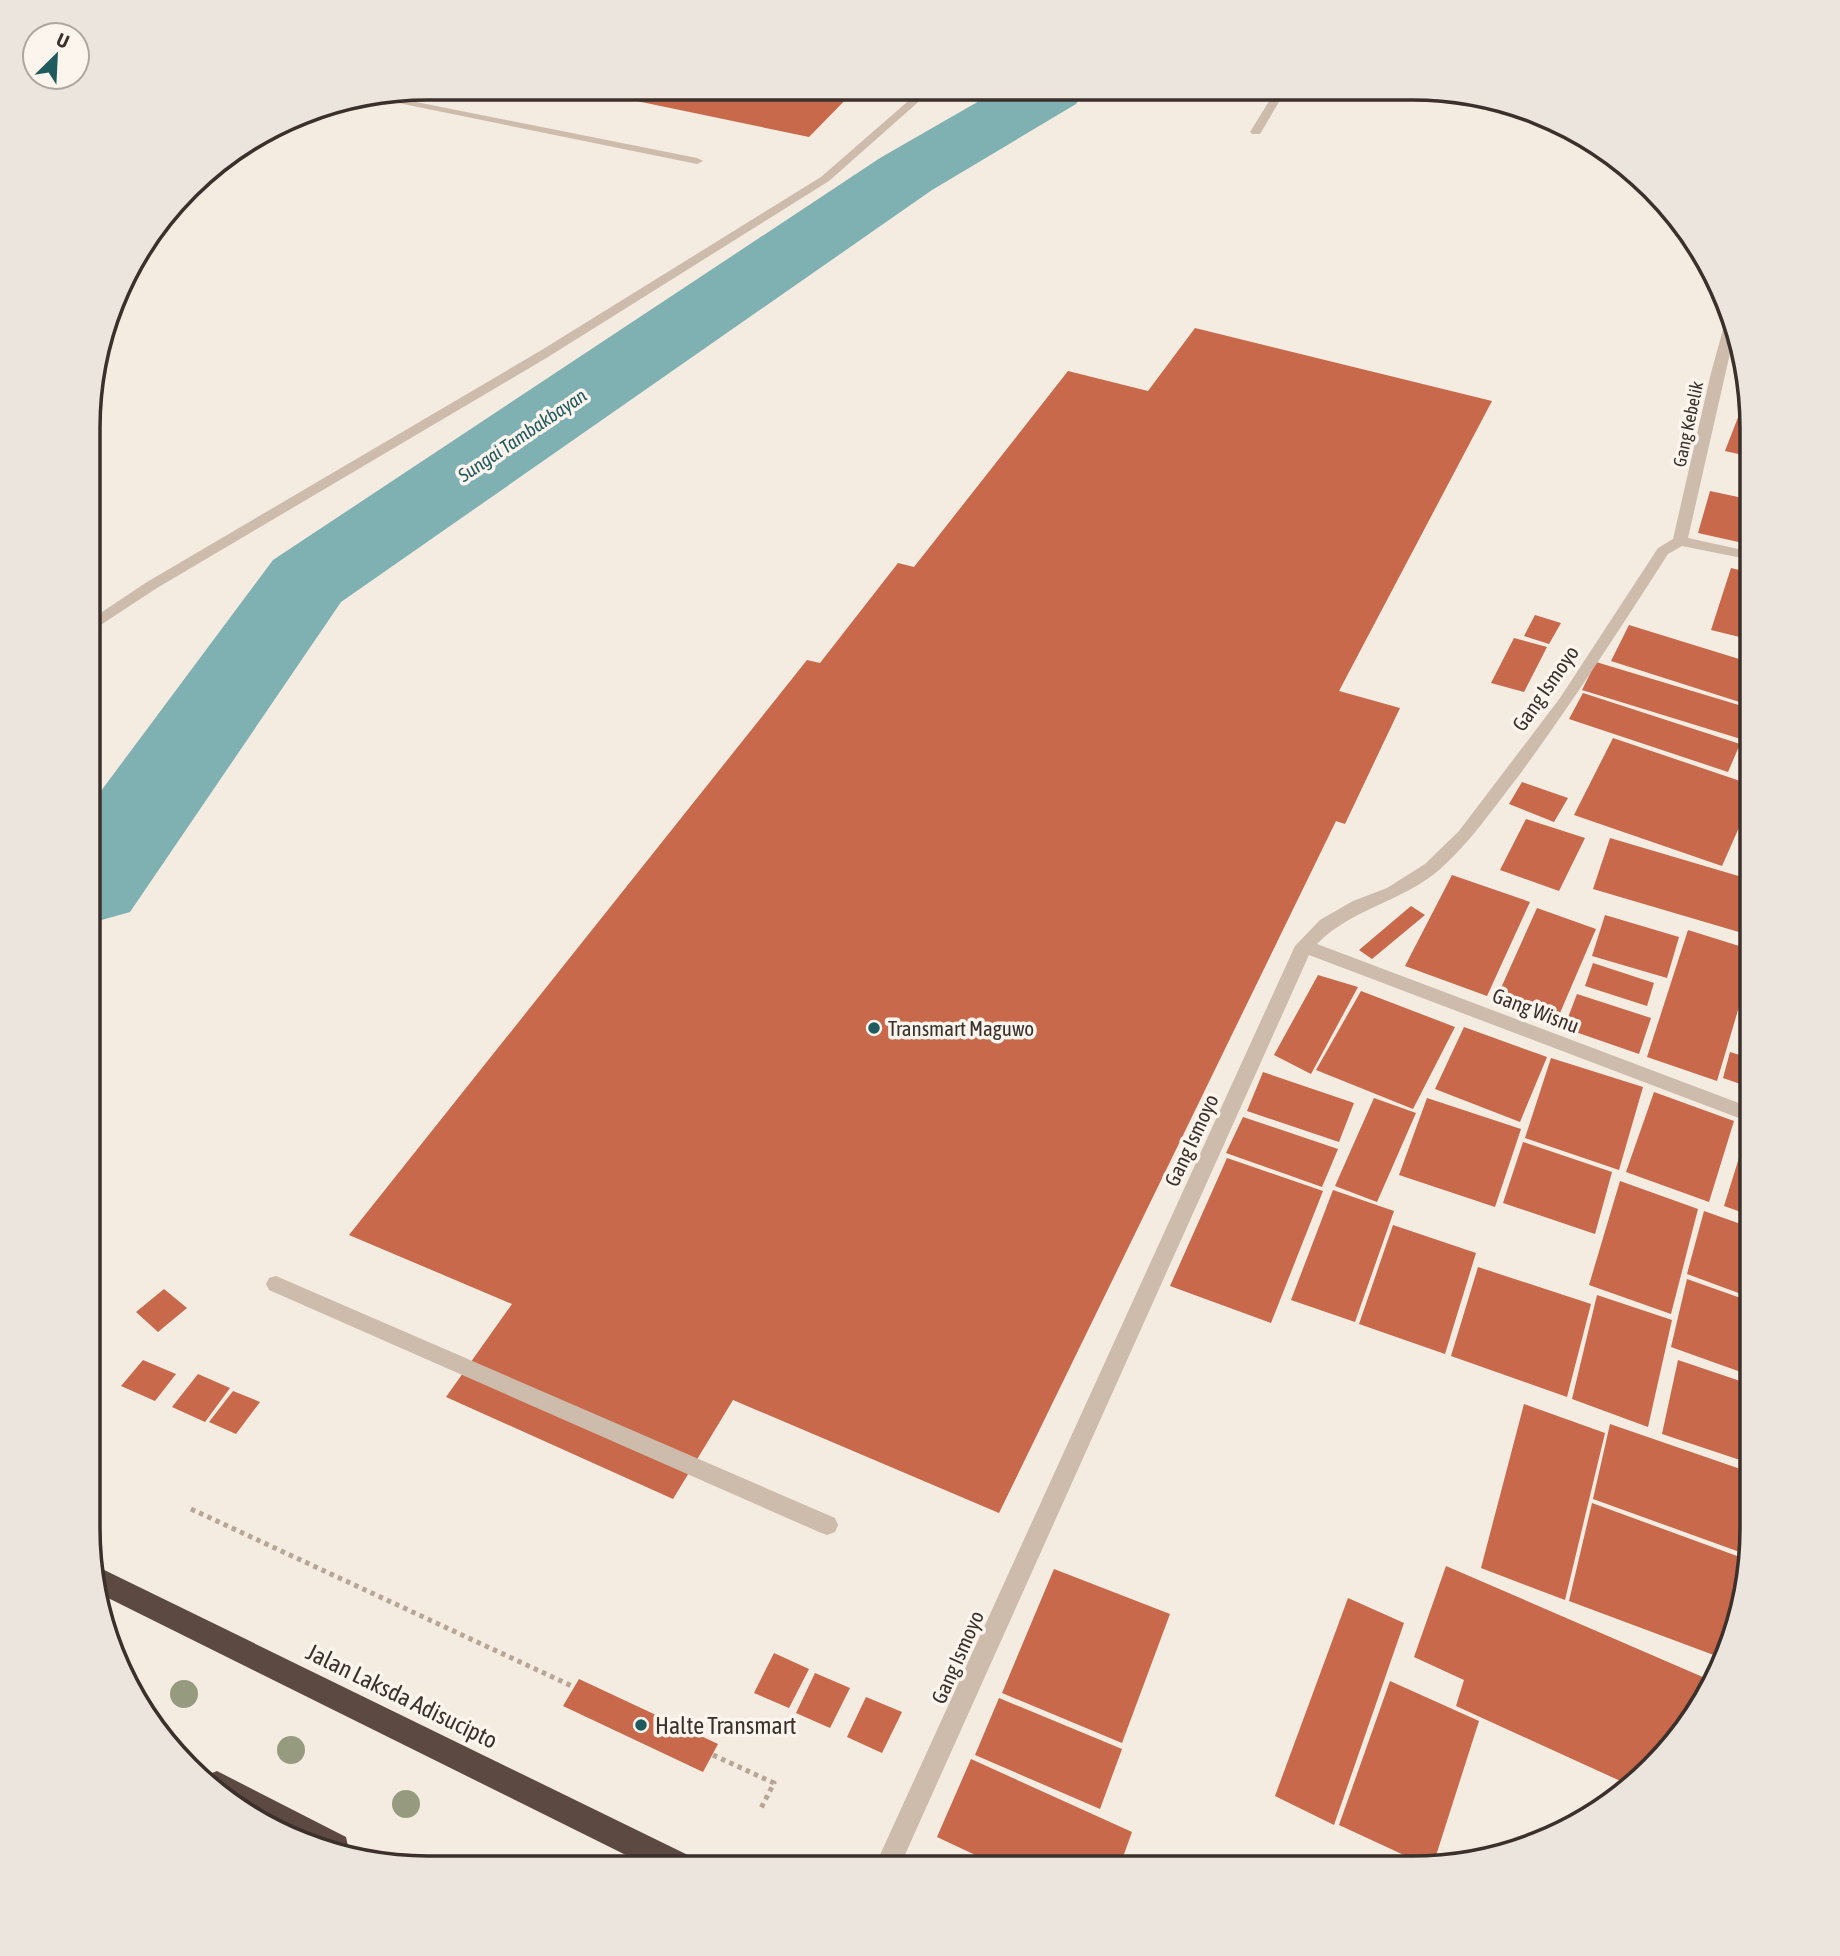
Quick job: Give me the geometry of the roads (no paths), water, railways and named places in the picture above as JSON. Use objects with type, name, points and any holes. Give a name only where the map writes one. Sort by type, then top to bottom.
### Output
[{"type":"highway","name":"Jalan Laksda Adisucipto","points":[[105,1582],[660,1856]]},
{"type":"highway","points":[[239,1796],[320,1838]]},
{"type":"street","points":[[100,620],[152,585],[556,347],[825,179],[915,100]]},
{"type":"street","points":[[1256,132],[1274,100]]},
{"type":"street","points":[[398,101],[697,161]]},
{"type":"street","name":"Gang Kebelik","points":[[1680,541],[1727,336]]},
{"type":"street","points":[[1680,541],[1740,554]]},
{"type":"street","name":"Gang Ismoyo","points":[[891,1856],[1304,946],[1326,924],[1359,905],[1393,892],[1431,868],[1465,835],[1565,702],[1663,551],[1680,541]]},
{"type":"street","name":"Gang Wisnu","points":[[1304,946],[1740,1111]]},
{"type":"street","points":[[276,1283],[827,1525]]},
{"type":"waterway","name":"Sungai Tambakbayan","points":[[100,871],[307,581],[906,174],[1032,100]]},
{"type":"place","name":"Transmart Maguwo","points":[[874,1028]]},
{"type":"place","name":"Halte Transmart","points":[[641,1725]]}]
